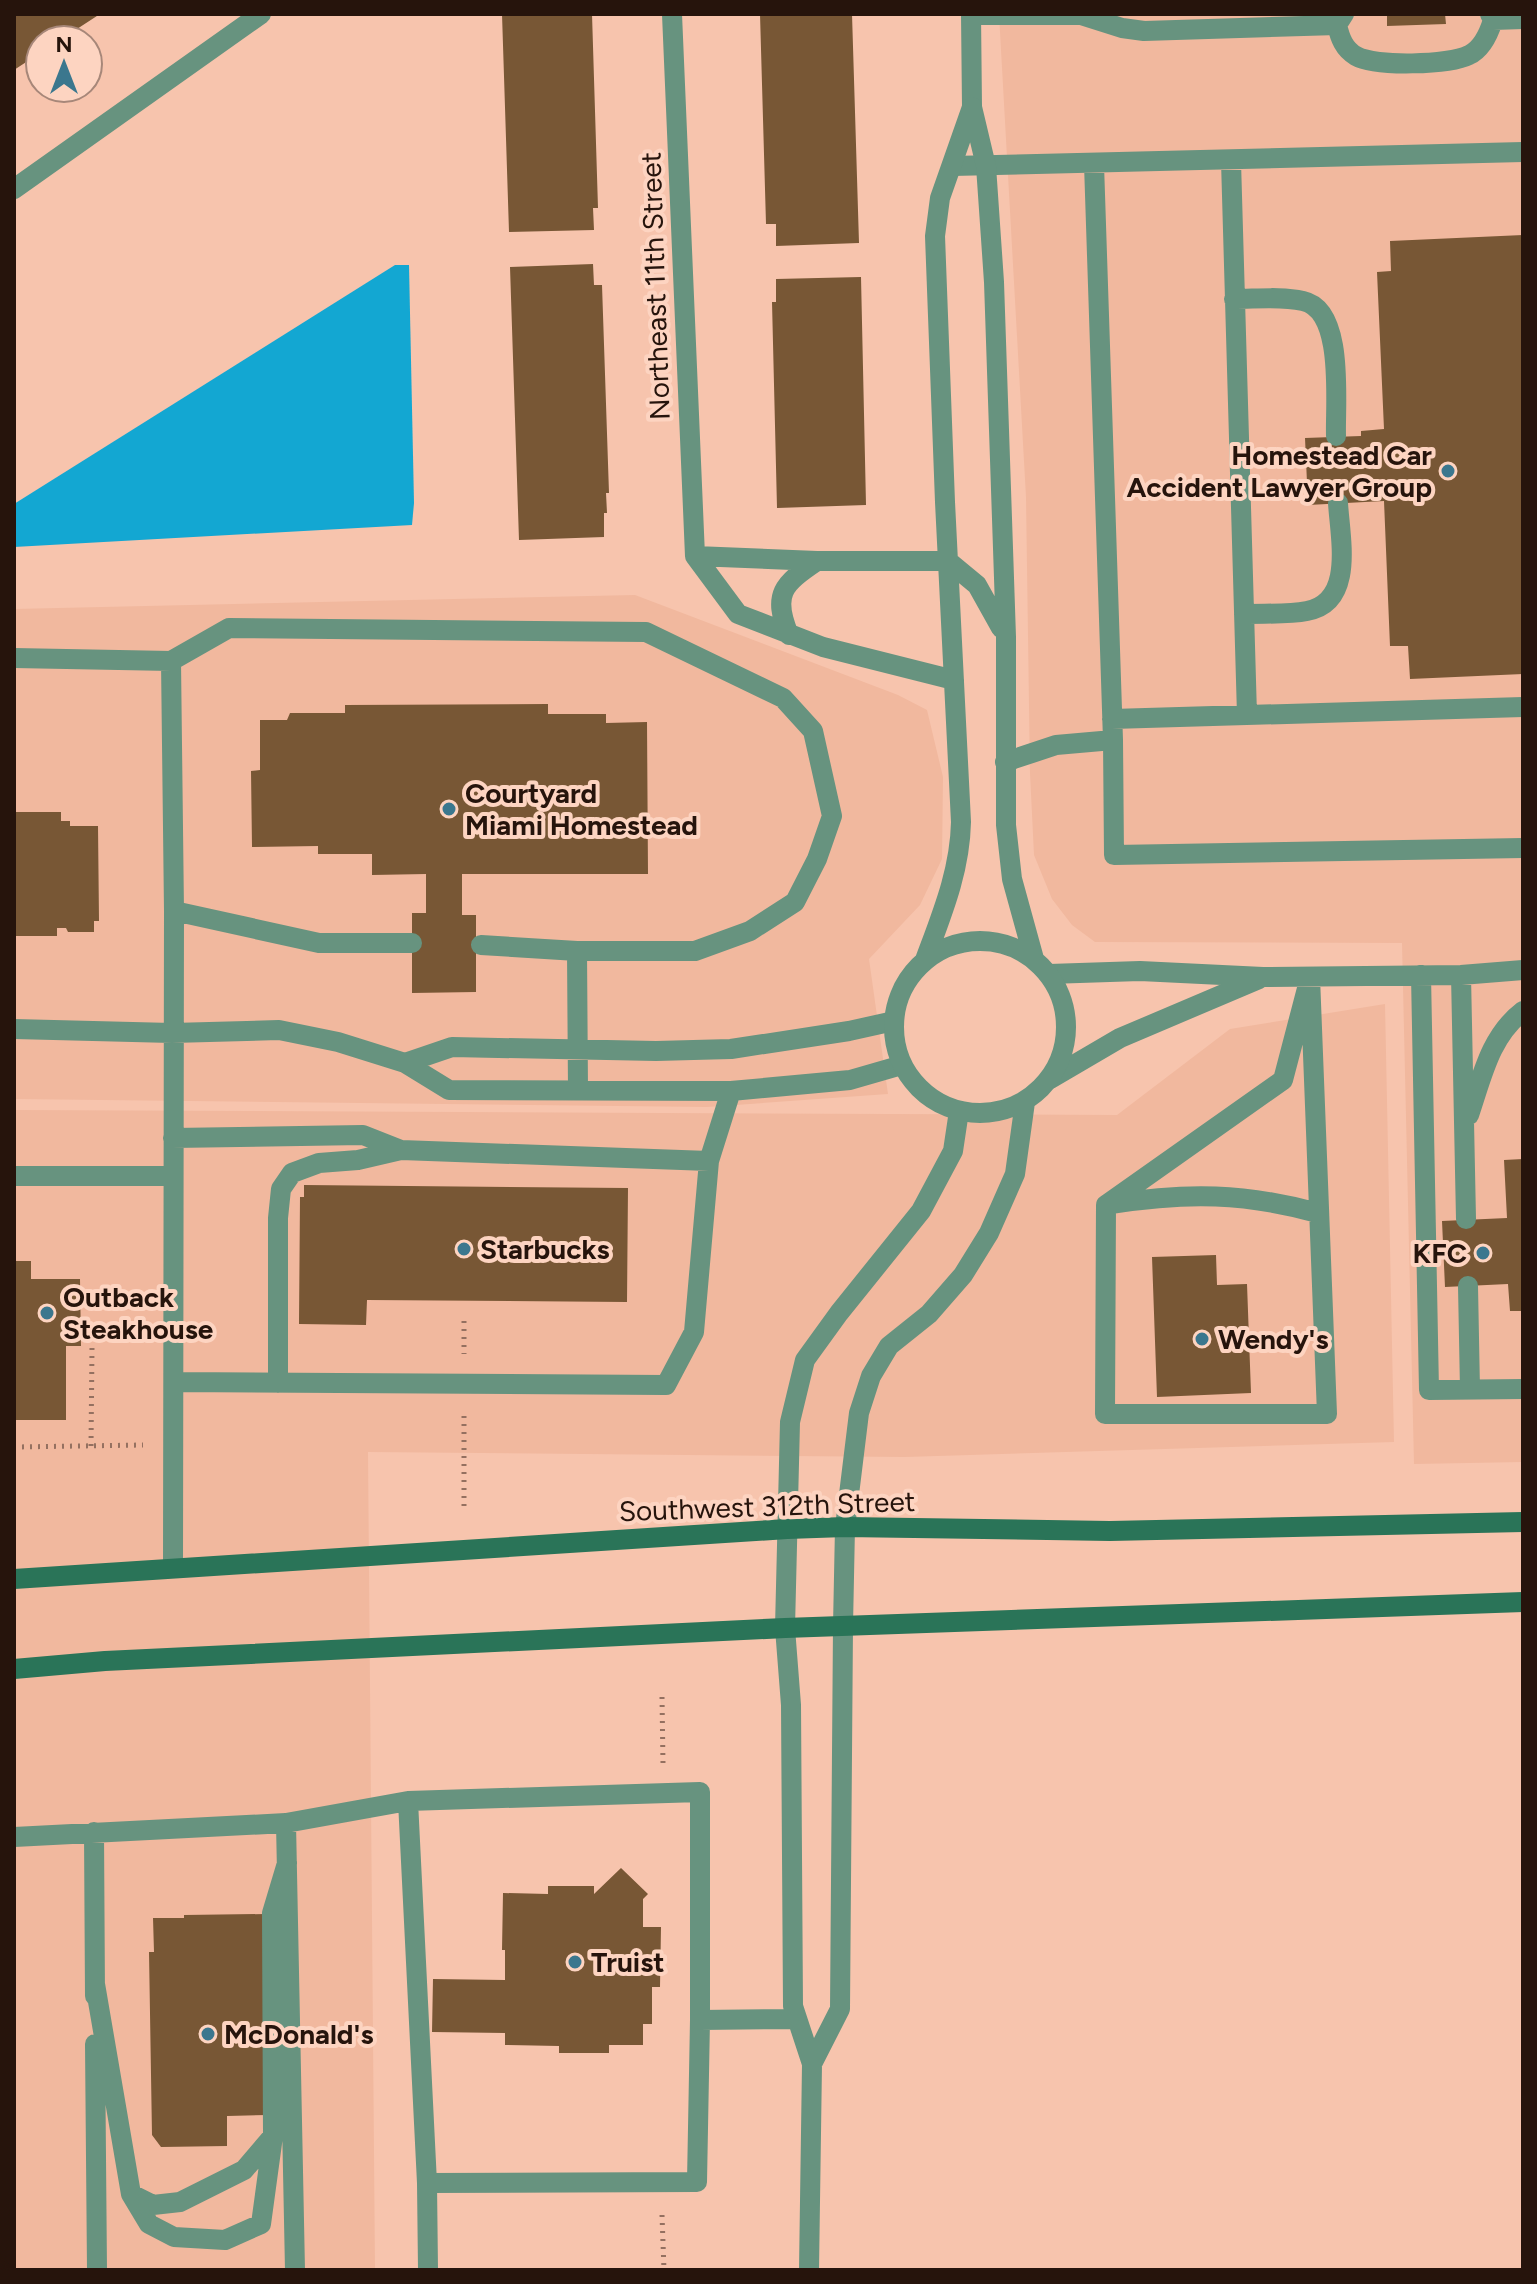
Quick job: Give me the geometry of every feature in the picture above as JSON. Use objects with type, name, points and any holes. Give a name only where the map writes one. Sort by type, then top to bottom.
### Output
[{"type":"main road","name":"Southwest 312th Street","points":[[14,1579],[787,1529],[1110,1531],[1523,1522]]},
{"type":"main road","points":[[14,1669],[105,1661],[785,1628],[1523,1602]]},
{"type":"street","points":[[14,189],[261,14]]},
{"type":"street","name":"Northeast 11th Street","points":[[672,14],[695,556]]},
{"type":"street","points":[[1034,959],[1012,879],[1006,825],[1006,637],[994,282],[986,166],[972,107],[971,15],[1081,15],[1122,28],[1144,31],[1340,19],[1341,40],[1354,55],[1376,63],[1448,60],[1469,55],[1484,40],[1492,17],[1523,19]]},
{"type":"street","points":[[925,960],[948,898],[961,848],[935,236],[940,198],[972,107]]},
{"type":"street","points":[[952,166],[1523,152]]},
{"type":"street","points":[[1231,161],[1247,715]]},
{"type":"street","points":[[1094,164],[1114,855],[1523,848]]},
{"type":"street","points":[[1234,299],[1304,301],[1323,313],[1332,334],[1334,350],[1336,436]]},
{"type":"street","points":[[1244,614],[1305,611],[1328,601],[1339,583],[1341,572],[1338,503]]},
{"type":"street","points":[[695,556],[817,561],[948,561],[977,585],[1006,637]]},
{"type":"street","points":[[695,556],[738,614],[823,647],[954,680]]},
{"type":"street","points":[[789,635],[780,614],[781,593],[793,577],[817,561]]},
{"type":"street","points":[[14,658],[171,661],[229,628],[646,632],[783,698],[813,731],[832,816],[817,859],[795,902],[750,931],[695,951],[577,951],[481,945]]},
{"type":"street","points":[[171,661],[174,911],[173,1567]]},
{"type":"street","points":[[1112,719],[1523,707]]},
{"type":"street","points":[[1005,762],[1056,745],[1113,740]]},
{"type":"street","points":[[174,911],[319,943],[412,943]]},
{"type":"street","points":[[1050,1079],[1061,1059],[1066,1038],[1066,1016],[1060,994],[1049,974],[1034,959],[1004,944],[971,941],[939,951],[909,977],[898,998],[894,1021],[895,1043],[902,1065],[916,1086],[936,1102],[959,1111],[981,1113],[1004,1110],[1025,1102],[1050,1079],[1120,1038],[1263,977]]},
{"type":"street","points":[[577,951],[578,1090]]},
{"type":"street","points":[[1049,974],[1140,971],[1310,977],[1461,975],[1523,970]]},
{"type":"street","points":[[1421,975],[1429,1390],[1523,1389]]},
{"type":"street","points":[[1461,975],[1466,1219]]},
{"type":"street","points":[[1106,1205],[1283,1080],[1310,977]]},
{"type":"street","points":[[1106,1205],[1105,1414],[1327,1414],[1310,977]]},
{"type":"street","points":[[1464,1130],[1493,1046],[1509,1022],[1523,1011]]},
{"type":"street","points":[[405,1063],[452,1047],[656,1051],[731,1049],[894,1021]]},
{"type":"street","points":[[14,1029],[172,1033],[279,1030],[338,1042],[405,1063],[449,1090],[731,1091],[850,1080],[902,1065]]},
{"type":"street","points":[[174,1382],[666,1385],[694,1332],[709,1161],[731,1091]]},
{"type":"street","points":[[812,2064],[840,2009],[845,1527],[859,1413],[871,1376],[889,1346],[929,1314],[963,1275],[989,1233],[1015,1174],[1025,1102]]},
{"type":"street","points":[[809,2270],[812,2064],[793,2006],[791,1705],[785,1628],[790,1422],[805,1360],[921,1211],[953,1151],[959,1111]]},
{"type":"street","points":[[173,1138],[363,1135],[401,1150]]},
{"type":"street","points":[[278,1383],[278,1218],[281,1189],[292,1173],[319,1163],[358,1160],[401,1150],[709,1161]]},
{"type":"street","points":[[14,1176],[173,1176]]},
{"type":"street","points":[[1106,1205],[1214,1195],[1271,1200],[1318,1213]]},
{"type":"street","points":[[1468,1286],[1470,1390]]},
{"type":"street","points":[[14,1837],[286,1823],[408,1801],[700,1792],[697,2182],[427,2183]]},
{"type":"street","points":[[408,1801],[427,2183],[428,2270]]},
{"type":"street","points":[[286,1823],[295,2270]]},
{"type":"street","points":[[94,1832],[97,2270]]},
{"type":"street","points":[[95,1984],[131,2194],[149,2224],[174,2237],[225,2240],[261,2224],[273,2136],[272,1913],[287,1863]]},
{"type":"street","points":[[700,2020],[797,2019]]},
{"type":"street","points":[[131,2194],[153,2205],[180,2202],[244,2170],[273,2136]]},
{"type":"path","points":[[1266,492],[1302,491]]},
{"type":"path","points":[[464,1321],[464,1359]]},
{"type":"path","points":[[91,1446],[92,1348]]},
{"type":"path","points":[[464,1407],[464,1511]]},
{"type":"path","points":[[14,1447],[144,1445]]},
{"type":"path","points":[[662,1697],[664,1793]]},
{"type":"path","points":[[662,2182],[664,2270]]},
{"type":"shaded area","points":[[999,14],[1523,14],[1523,1462],[1414,1464],[1402,943],[1095,942],[1072,925],[1052,899],[1034,855],[1026,497]]},
{"type":"shaded area","points":[[635,595],[898,695],[927,710],[943,777],[942,859],[920,905],[869,959],[888,1094],[707,1107],[14,1099],[14,609]]},
{"type":"shaded area","points":[[1385,1004],[1394,1442],[905,1457],[368,1452],[375,2270],[14,2270],[14,1110],[1117,1115],[1230,1029]]},
{"type":"water","points":[[395,265],[409,265],[412,525],[14,547],[14,504]]},
{"type":"building","points":[[14,14],[100,14],[85,24],[24,24],[24,63],[14,70]]},
{"type":"building","points":[[502,14],[592,14],[598,208],[593,208],[594,230],[509,232]]},
{"type":"building","points":[[760,14],[852,14],[859,243],[776,246],[776,224],[766,224]]},
{"type":"building","points":[[1387,14],[1445,14],[1446,24],[1387,26]]},
{"type":"building","points":[[1523,235],[1523,674],[1410,679],[1408,646],[1390,646],[1384,501],[1308,505],[1305,438],[1361,436],[1361,431],[1384,429],[1377,272],[1391,271],[1390,241]]},
{"type":"building","points":[[593,264],[594,285],[602,285],[609,493],[606,493],[604,537],[519,540],[510,267]]},
{"type":"building","points":[[861,277],[866,505],[777,508],[772,302],[776,302],[776,279]]},
{"type":"building","name":"Courtyard Miami Homestead","points":[[548,704],[548,714],[606,714],[606,723],[647,722],[648,874],[462,874],[462,915],[476,915],[476,992],[412,993],[412,913],[426,913],[426,874],[372,875],[372,854],[318,854],[318,846],[252,847],[251,771],[260,770],[260,720],[287,720],[290,713],[345,713],[345,705]]},
{"type":"building","points":[[14,812],[61,812],[61,821],[70,821],[70,826],[98,826],[99,921],[94,921],[94,932],[68,932],[66,928],[57,928],[57,936],[14,936]]},
{"type":"building","name":"KFC","points":[[1523,1159],[1523,1311],[1510,1311],[1508,1284],[1445,1287],[1442,1221],[1507,1218],[1504,1160]]},
{"type":"building","name":"Starbucks","points":[[304,1185],[628,1188],[627,1302],[367,1300],[366,1325],[299,1324],[300,1197],[304,1197]]},
{"type":"building","name":"Wendy's","points":[[1216,1255],[1217,1285],[1247,1284],[1251,1393],[1157,1397],[1152,1257]]},
{"type":"building","name":"Outback Steakhouse","points":[[14,1261],[31,1261],[31,1279],[80,1279],[81,1346],[66,1346],[66,1420],[14,1420]]},
{"type":"building","points":[[621,1868],[648,1894],[643,1899],[643,1927],[661,1927],[660,1987],[652,1987],[652,2024],[643,2024],[643,2045],[609,2045],[609,2053],[559,2053],[559,2046],[505,2045],[505,2033],[432,2032],[433,1979],[505,1980],[503,1893],[548,1894],[548,1886],[594,1886],[594,1894]]},
{"type":"building","name":"McDonald's","points":[[265,1914],[267,2115],[227,2116],[227,2146],[161,2147],[152,2135],[149,1952],[154,1952],[153,1918]]},
{"type":"place","name":"Homestead Car Accident Lawyer Group","points":[[1448,471]]},
{"type":"place","name":"Courtyard Miami Homestead","points":[[449,809]]},
{"type":"place","name":"Starbucks","points":[[464,1249]]},
{"type":"place","name":"KFC","points":[[1483,1253]]},
{"type":"place","name":"Outback Steakhouse","points":[[47,1313]]},
{"type":"place","name":"Wendy's","points":[[1202,1339]]},
{"type":"place","name":"Truist","points":[[575,1962]]},
{"type":"place","name":"McDonald's","points":[[208,2034]]}]
